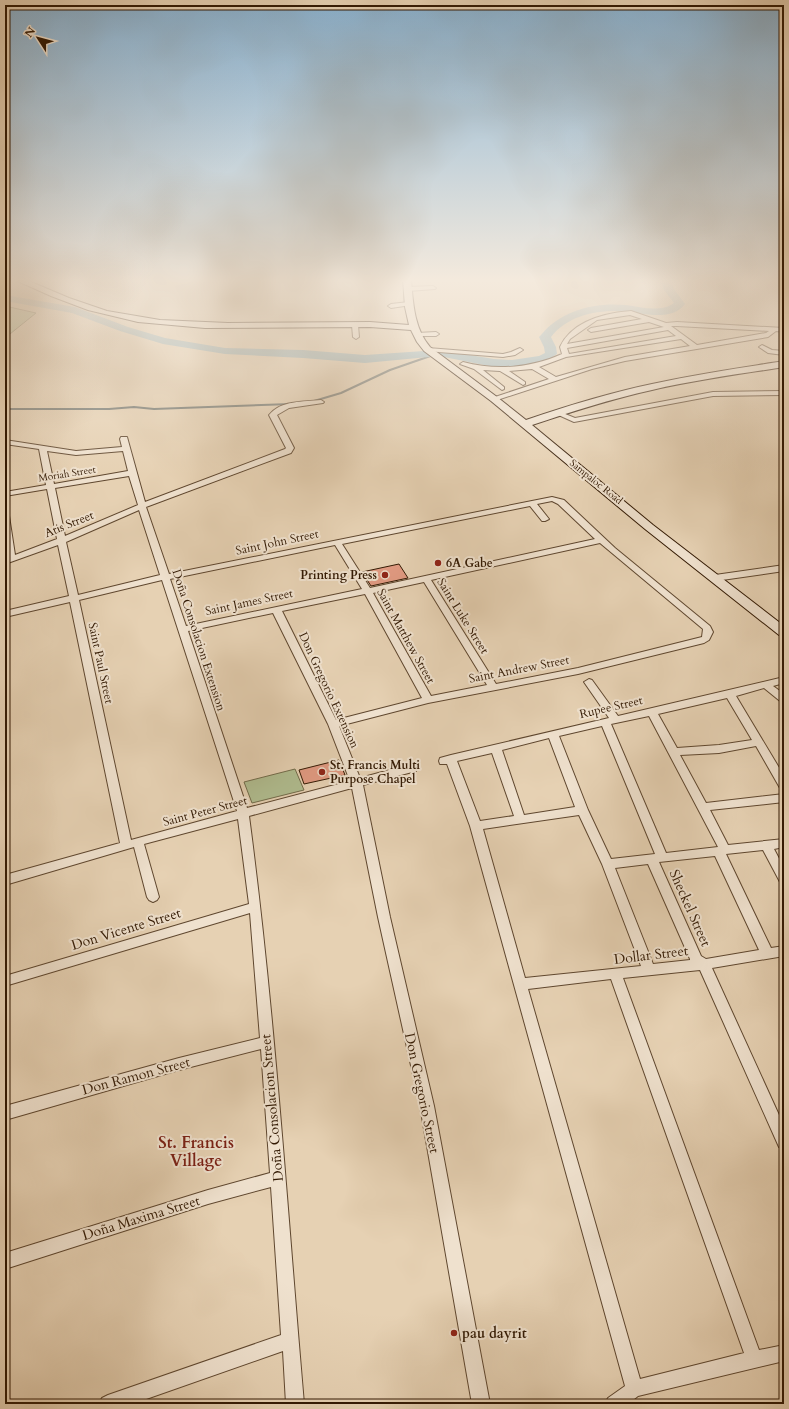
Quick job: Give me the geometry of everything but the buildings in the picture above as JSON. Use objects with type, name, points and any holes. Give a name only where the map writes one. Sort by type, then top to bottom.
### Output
[{"type":"main road","name":"Sampaloc Road","points":[[423,345],[525,424],[649,527],[784,632]]},
{"type":"main road","points":[[525,424],[558,413],[668,383],[784,364]]},
{"type":"street","points":[[576,345],[563,347],[567,355],[590,368]]},
{"type":"street","points":[[607,345],[625,359]]},
{"type":"street","points":[[463,364],[476,368],[502,369],[534,367],[567,355],[636,345]]},
{"type":"street","points":[[693,345],[696,347]]},
{"type":"street","points":[[494,399],[590,368],[625,359],[709,345]]},
{"type":"street","points":[[762,347],[770,352],[784,353]]},
{"type":"street","points":[[432,352],[439,349],[494,355],[511,354],[520,350]]},
{"type":"street","points":[[534,367],[556,380]]},
{"type":"street","points":[[476,368],[502,388]]},
{"type":"street","points":[[502,369],[523,383]]},
{"type":"street","points":[[558,413],[574,420],[708,395],[784,394]]},
{"type":"street","name":"Atis Street","points":[[8,560],[63,540],[142,506],[288,451],[290,448],[272,415],[275,411],[285,407],[320,402]]},
{"type":"street","name":"Doña Consolacion Extension","points":[[124,439],[142,506],[243,814]]},
{"type":"street","points":[[5,442],[83,454],[126,449]]},
{"type":"street","name":"Saint Paul Street","points":[[42,447],[63,540],[126,845]]},
{"type":"street","name":"Moriah Street","points":[[5,494],[132,473]]},
{"type":"street","name":"Saint John Street","points":[[5,614],[166,577],[556,499],[601,540]]},
{"type":"street","points":[[532,503],[545,519]]},
{"type":"street","points":[[5,516],[8,560]]},
{"type":"street","name":"Saint James Street","points":[[183,629],[276,608],[426,579],[601,540]]},
{"type":"street","name":"Saint Andrew Street","points":[[333,724],[428,700],[578,671],[704,640],[708,636],[707,628],[601,540]]},
{"type":"street","name":"Saint Matthew Street","points":[[337,542],[367,590],[428,700]]},
{"type":"street","points":[[715,578],[784,568]]},
{"type":"street","name":"Saint Luke Street","points":[[426,579],[493,687]]},
{"type":"street","name":"Don Gregorio Extension","points":[[276,608],[333,724],[357,784]]},
{"type":"street","name":"Rupee Street","points":[[476,826],[448,760],[784,680]]},
{"type":"street","points":[[589,682],[616,720]]},
{"type":"street","points":[[766,685],[784,699]]},
{"type":"street","points":[[730,694],[784,785]]},
{"type":"street","points":[[652,711],[672,752],[702,807],[767,953]]},
{"type":"street","name":"Sheckel Street","points":[[605,722],[696,959],[704,964],[784,1142]]},
{"type":"street","points":[[553,734],[582,810],[608,864],[648,971]]},
{"type":"street","points":[[672,752],[719,749],[759,742]]},
{"type":"street","points":[[496,748],[520,819]]},
{"type":"street","name":"Saint Peter Street","points":[[5,880],[126,845],[412,768]]},
{"type":"street","name":"Don Gregorio Street","points":[[357,784],[385,923],[427,1106],[481,1404]]},
{"type":"street","points":[[702,807],[784,798]]},
{"type":"street","points":[[582,810],[476,826],[634,1389]]},
{"type":"street","name":"Doña Consolacion Street","points":[[243,814],[255,907],[267,1042],[295,1404]]},
{"type":"street","points":[[138,842],[153,897]]},
{"type":"street","points":[[608,864],[784,843]]},
{"type":"street","points":[[766,845],[784,879]]},
{"type":"street","name":"Don Vicente Street","points":[[5,981],[255,907]]},
{"type":"street","name":"Dollar Street","points":[[521,984],[616,975],[704,964],[784,951]]},
{"type":"street","points":[[616,975],[754,1359]]},
{"type":"street","name":"Don Ramon Street","points":[[5,1113],[179,1064],[267,1042]]},
{"type":"street","name":"Doña Maxima Street","points":[[5,1261],[208,1198],[278,1178]]},
{"type":"street","points":[[108,1404],[290,1340]]},
{"type":"street","points":[[614,1404],[634,1389],[784,1353]]},
{"type":"green space","points":[[295,769],[304,790],[252,803],[244,782]]},
{"type":"waterway","points":[[186,345],[225,351],[303,354],[365,359],[439,353],[494,363],[512,364],[542,359],[551,354],[549,345]]},
{"type":"waterway","points":[[314,401],[341,393],[390,370],[439,353]]},
{"type":"waterway","points":[[5,409],[109,409],[134,407],[154,409],[291,404]]},
{"type":"place","name":"6A Gabe","points":[[438,563]]},
{"type":"place","name":"Printing Press","points":[[385,575]]},
{"type":"place","name":"St. Francis Multi Purpose Chapel","points":[[322,772]]},
{"type":"place","name":"pau dayrit","points":[[454,1333]]},
{"type":"district","name":"St. Francis Village","points":[[196,1152]]}]
